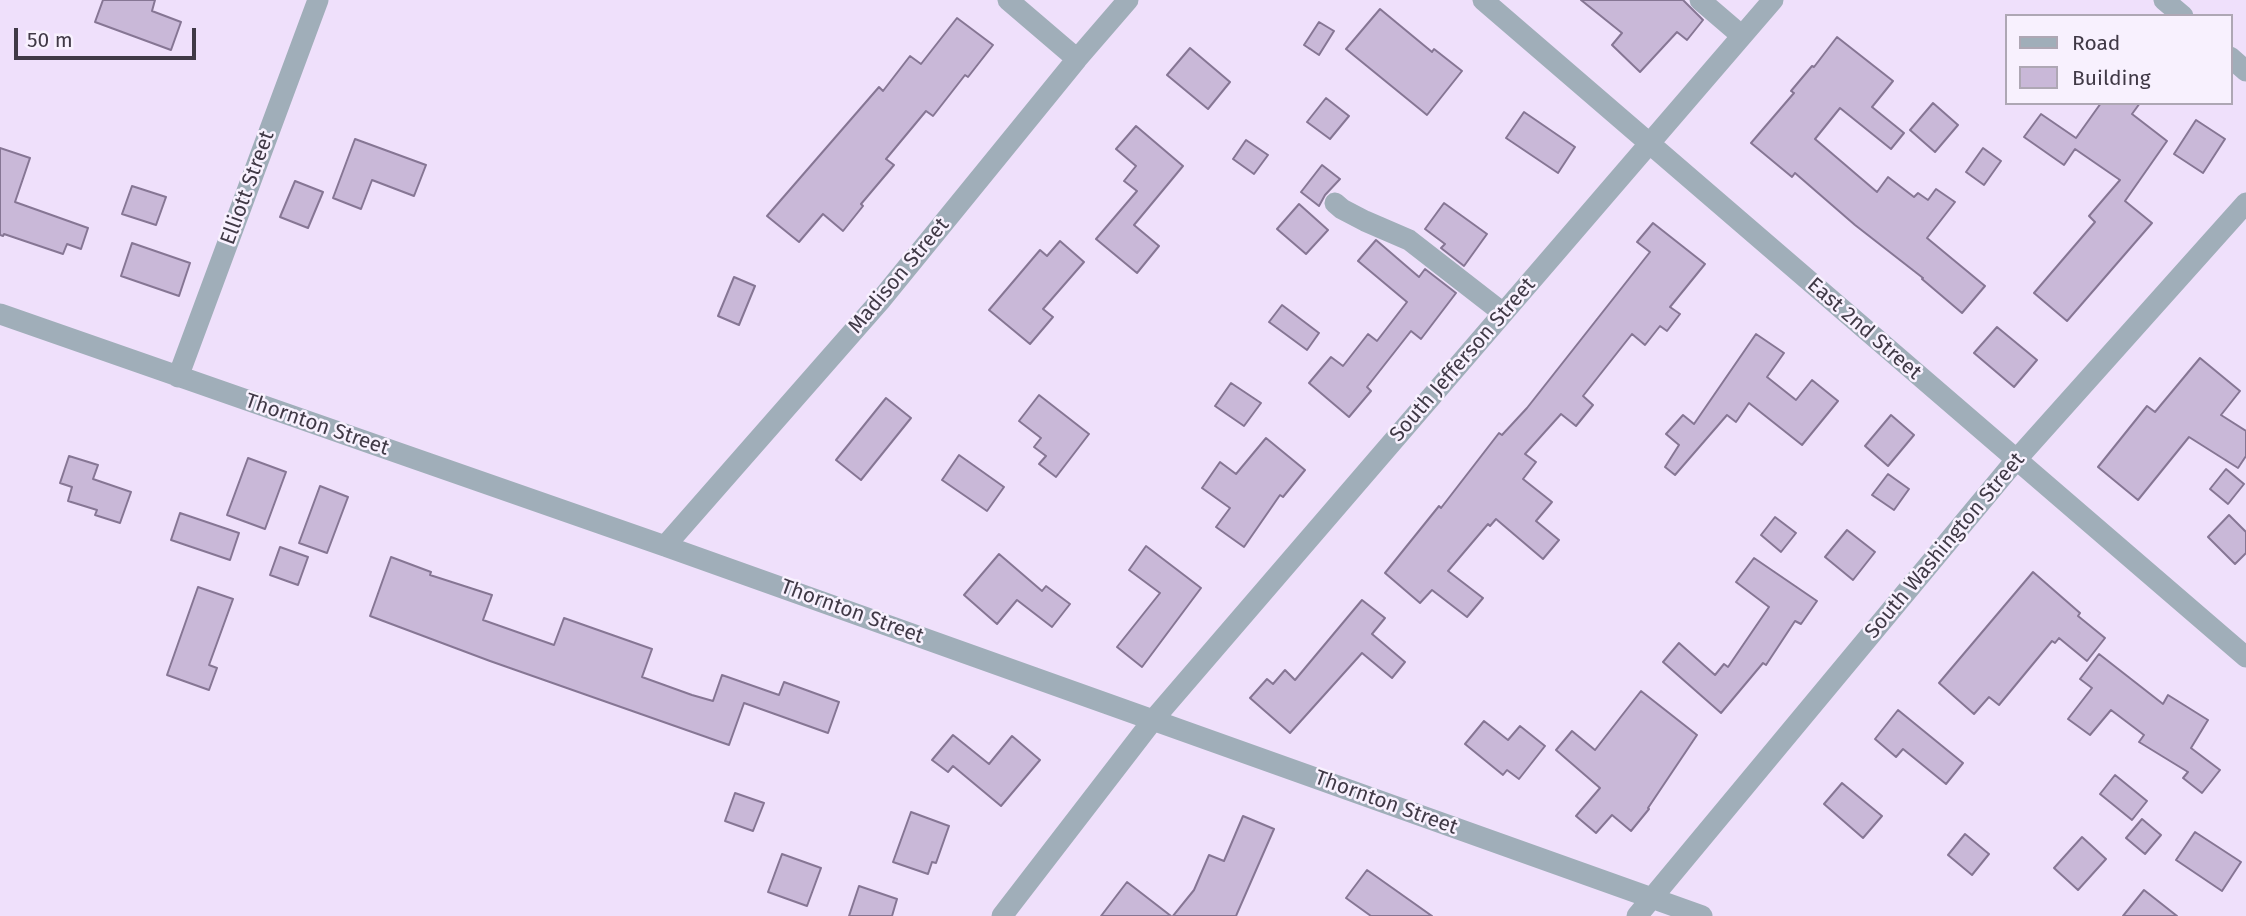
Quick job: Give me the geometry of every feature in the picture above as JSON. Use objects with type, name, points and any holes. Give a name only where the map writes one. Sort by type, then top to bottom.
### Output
[{"type":"street","name":"Elliott Street","points":[[178,376],[318,0]]},
{"type":"street","points":[[1009,0],[1077,59]]},
{"type":"street","name":"Madison Street","points":[[665,546],[880,301],[1128,0]]},
{"type":"street","name":"East 2nd Street","points":[[1483,0],[2246,657]]},
{"type":"street","points":[[1700,0],[1742,36]]},
{"type":"street","name":"South Jefferson Street","points":[[1002,916],[1153,720],[1773,0]]},
{"type":"street","points":[[2164,0],[2181,14]]},
{"type":"street","points":[[2232,59],[2246,71]]},
{"type":"street","name":"South Washington Street","points":[[1637,916],[2016,460],[2246,202]]},
{"type":"street","points":[[1335,203],[1353,215],[1409,240],[1503,313]]},
{"type":"street","name":"Thornton Street","points":[[0,314],[665,546],[1702,916]]},
{"type":"building","points":[[103,0],[155,0],[152,11],[181,22],[171,50],[95,22]]},
{"type":"building","points":[[1581,0],[1683,0],[1703,20],[1687,40],[1677,32],[1640,72],[1612,45],[1622,33]]},
{"type":"building","points":[[1380,9],[1432,52],[1434,49],[1462,71],[1427,115],[1346,49]]},
{"type":"building","points":[[957,18],[993,45],[933,116],[926,111],[886,159],[894,165],[861,204],[863,206],[843,231],[823,214],[799,242],[767,216],[879,87],[883,91],[910,56],[921,64]]},
{"type":"building","points":[[1319,22],[1334,31],[1319,55],[1304,45]]},
{"type":"building","points":[[1837,37],[1893,81],[1872,107],[1904,133],[1891,149],[1840,108],[1815,139],[1877,192],[1888,177],[1914,197],[1918,193],[1928,200],[1936,189],[1955,202],[1927,238],[1985,286],[1962,313],[1795,173],[1792,177],[1751,143]]},
{"type":"building","points":[[1190,48],[1230,82],[1208,109],[1167,75]]},
{"type":"building","points":[[1326,98],[1349,116],[1330,139],[1307,122]]},
{"type":"building","points":[[1933,103],[1958,125],[1935,152],[1910,130]]},
{"type":"building","points":[[2100,105],[2139,105],[2132,114],[2167,141],[2125,201],[2152,223],[2067,321],[2034,293],[2095,222],[2089,216],[2120,180],[2075,149],[2064,165],[2024,137],[2041,114],[2076,138]]},
{"type":"building","points":[[1524,112],[1575,147],[1558,173],[1506,138]]},
{"type":"building","points":[[2196,120],[2225,139],[2203,173],[2174,154]]},
{"type":"building","points":[[1136,126],[1183,166],[1134,225],[1159,246],[1137,273],[1096,239],[1137,191],[1124,181],[1136,166],[1116,149]]},
{"type":"building","points":[[355,139],[426,165],[414,196],[372,180],[361,209],[333,198]]},
{"type":"building","points":[[1246,140],[1268,155],[1254,174],[1233,159]]},
{"type":"building","points":[[0,148],[30,158],[15,202],[88,228],[81,249],[67,244],[63,254],[4,234],[0,235]]},
{"type":"building","points":[[1983,148],[2001,161],[1984,185],[1966,172]]},
{"type":"building","points":[[1322,165],[1340,179],[1319,206],[1301,192]]},
{"type":"building","points":[[295,181],[323,192],[308,228],[280,217]]},
{"type":"building","points":[[132,186],[166,197],[156,225],[122,214]]},
{"type":"building","points":[[1444,203],[1487,234],[1464,266],[1441,248],[1445,244],[1425,229]]},
{"type":"building","points":[[1299,204],[1328,230],[1306,254],[1277,229]]},
{"type":"building","points":[[1653,223],[1705,264],[1670,307],[1680,314],[1667,331],[1660,326],[1645,345],[1632,334],[1583,396],[1593,405],[1576,426],[1561,414],[1525,454],[1536,462],[1523,479],[1552,502],[1536,521],[1559,540],[1543,559],[1496,519],[1490,526],[1488,524],[1448,571],[1483,598],[1467,617],[1432,590],[1420,603],[1385,573],[1439,506],[1441,508],[1499,433],[1502,435],[1527,408],[1650,252],[1637,242]]},
{"type":"building","points":[[1376,240],[1419,277],[1425,269],[1456,293],[1421,339],[1411,331],[1367,387],[1371,391],[1349,417],[1309,383],[1331,357],[1343,366],[1368,334],[1377,341],[1407,302],[1358,261]]},
{"type":"building","points":[[1060,241],[1084,262],[1043,309],[1053,317],[1030,344],[989,310],[1040,250],[1047,256]]},
{"type":"building","points":[[132,243],[190,263],[179,296],[121,276]]},
{"type":"building","points":[[734,277],[755,286],[739,325],[718,316]]},
{"type":"building","points":[[1282,305],[1319,333],[1307,350],[1269,322]]},
{"type":"building","points":[[1997,327],[2037,360],[2014,387],[1974,353]]},
{"type":"building","points":[[1756,334],[1784,353],[1767,377],[1796,400],[1812,380],[1838,401],[1802,445],[1749,403],[1736,422],[1727,415],[1675,475],[1665,467],[1679,445],[1666,434],[1683,415],[1694,424]]},
{"type":"building","points":[[2200,358],[2240,391],[2221,415],[2246,431],[2246,456],[2238,468],[2189,437],[2138,500],[2098,467],[2147,406],[2155,412]]},
{"type":"building","points":[[1231,383],[1261,403],[1244,426],[1215,406]]},
{"type":"building","points":[[1039,395],[1089,434],[1056,477],[1039,464],[1046,456],[1034,447],[1041,438],[1019,421]]},
{"type":"building","points":[[886,398],[911,418],[861,480],[836,460]]},
{"type":"building","points":[[1891,415],[1914,435],[1888,466],[1865,446]]},
{"type":"building","points":[[1266,438],[1305,470],[1283,497],[1280,495],[1244,547],[1216,527],[1230,508],[1202,488],[1220,462],[1236,474]]},
{"type":"building","points":[[959,455],[1004,487],[987,511],[942,480]]},
{"type":"building","points":[[69,456],[98,465],[93,479],[131,492],[120,523],[95,515],[97,510],[68,501],[72,487],[60,483]]},
{"type":"building","points":[[248,458],[286,472],[265,529],[227,515]]},
{"type":"building","points":[[2226,469],[2244,484],[2228,504],[2210,489]]},
{"type":"building","points":[[1888,474],[1909,489],[1894,510],[1872,495]]},
{"type":"building","points":[[320,486],[348,497],[327,553],[299,543]]},
{"type":"building","points":[[180,513],[239,533],[230,560],[171,540]]},
{"type":"building","points":[[2229,515],[2246,532],[2246,553],[2235,564],[2208,537]]},
{"type":"building","points":[[1775,517],[1796,533],[1781,552],[1761,535]]},
{"type":"building","points":[[1847,530],[1875,552],[1853,580],[1825,557]]},
{"type":"building","points":[[1146,546],[1201,588],[1142,667],[1117,647],[1160,593],[1129,570]]},
{"type":"building","points":[[280,547],[308,557],[298,585],[270,575]]},
{"type":"building","points":[[999,554],[1042,591],[1046,586],[1070,604],[1052,627],[1017,600],[997,624],[964,595]]},
{"type":"building","points":[[391,557],[431,572],[430,575],[492,595],[483,620],[554,645],[564,618],[652,649],[642,677],[692,695],[713,701],[722,675],[779,695],[784,682],[839,702],[828,733],[744,703],[729,745],[370,616]]},
{"type":"building","points":[[1754,558],[1817,601],[1801,624],[1795,621],[1766,665],[1763,663],[1721,713],[1663,662],[1679,643],[1715,675],[1724,664],[1728,667],[1769,607],[1736,582]]},
{"type":"building","points":[[2033,572],[2105,638],[2087,661],[2059,638],[2055,643],[2052,641],[1999,705],[1989,697],[1974,714],[1939,683]]},
{"type":"building","points":[[198,587],[233,599],[209,665],[217,668],[209,690],[167,675]]},
{"type":"building","points":[[1362,600],[1385,618],[1372,634],[1405,662],[1392,678],[1362,653],[1290,733],[1250,698],[1267,679],[1273,684],[1285,670],[1295,680]]},
{"type":"building","points":[[2099,654],[2163,704],[2168,695],[2208,720],[2191,748],[2220,770],[2202,793],[2183,778],[2188,772],[2139,742],[2144,735],[2111,710],[2090,735],[2068,719],[2092,688],[2080,679]]},
{"type":"building","points":[[1641,691],[1697,735],[1649,809],[1631,831],[1612,815],[1596,833],[1576,816],[1600,788],[1556,750],[1572,731],[1595,750]]},
{"type":"building","points":[[1898,710],[1963,763],[1946,784],[1903,749],[1896,757],[1875,739]]},
{"type":"building","points":[[1484,721],[1508,740],[1520,726],[1545,746],[1519,779],[1507,770],[1503,775],[1465,744]]},
{"type":"building","points":[[953,735],[989,764],[1012,736],[1040,760],[1001,806],[953,766],[948,772],[932,760]]},
{"type":"building","points":[[2115,775],[2147,801],[2132,820],[2100,794]]},
{"type":"building","points":[[1842,783],[1882,816],[1863,838],[1824,804]]},
{"type":"building","points":[[735,793],[764,803],[753,831],[725,821]]},
{"type":"building","points":[[911,812],[949,826],[936,863],[932,862],[928,874],[893,862]]},
{"type":"building","points":[[1243,816],[1274,829],[1236,916],[1173,916],[1194,890],[1209,855],[1224,861]]},
{"type":"building","points":[[2142,819],[2161,835],[2145,854],[2126,838]]},
{"type":"building","points":[[2195,832],[2241,862],[2222,891],[2176,860]]},
{"type":"building","points":[[1965,834],[1989,854],[1972,875],[1948,855]]},
{"type":"building","points":[[2082,837],[2106,859],[2078,890],[2054,868]]},
{"type":"building","points":[[782,854],[821,868],[807,906],[768,892]]},
{"type":"building","points":[[1367,870],[1432,916],[1371,916],[1346,898]]},
{"type":"building","points":[[1127,882],[1171,916],[1101,916]]},
{"type":"building","points":[[859,886],[897,899],[892,916],[849,916]]},
{"type":"building","points":[[2144,890],[2177,916],[2123,916]]}]
